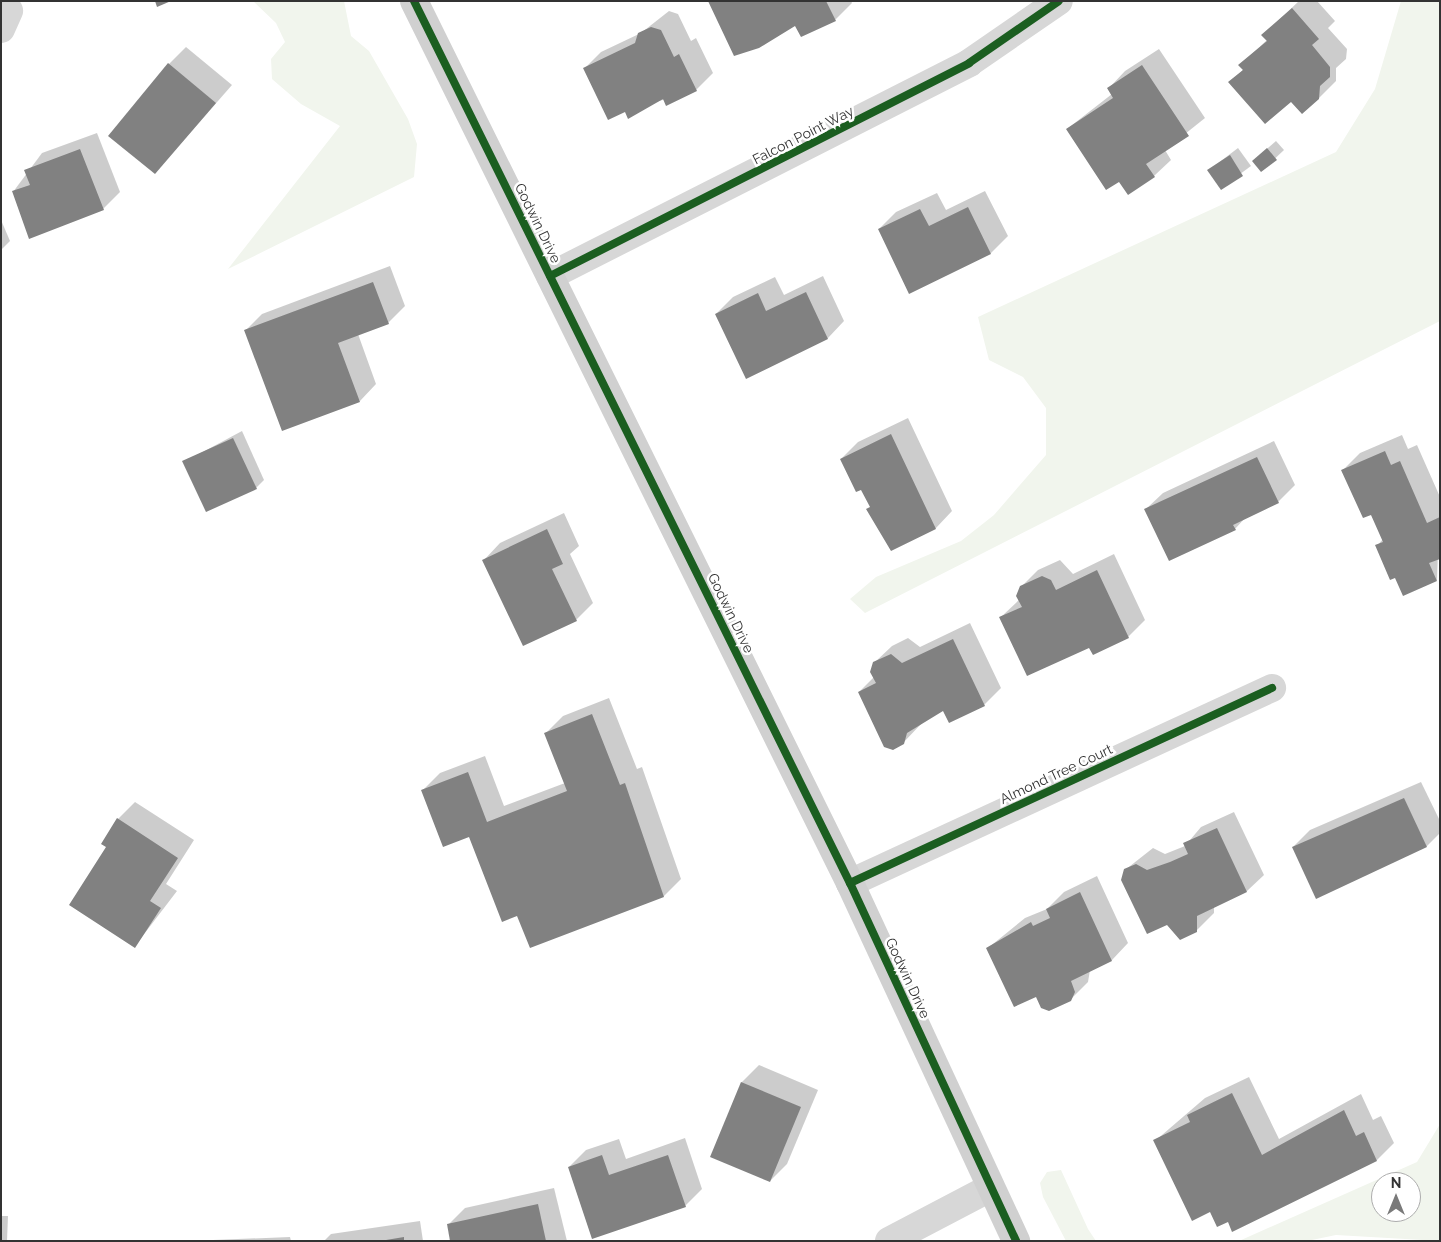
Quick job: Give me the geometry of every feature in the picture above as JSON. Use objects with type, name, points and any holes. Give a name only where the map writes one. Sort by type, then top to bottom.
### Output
[{"type":"street","name":"Godwin Drive","points":[[414,1],[850,883],[1016,1241]]},
{"type":"street","name":"Falcon Point Way","points":[[550,276],[969,64],[1059,1]]},
{"type":"street","name":"Almond Tree Court","points":[[850,883],[1272,688]]},
{"type":"street","points":[[889,1241],[990,1188]]},
{"type":"shaded area","points":[[253,1],[344,1],[351,36],[369,51],[408,119],[417,144],[414,177],[228,269],[340,126],[301,104],[272,79],[271,59],[285,42],[276,23]]},
{"type":"shaded area","points":[[1401,1],[1440,1],[1440,321],[865,613],[850,599],[876,577],[961,541],[994,515],[1046,455],[1046,408],[1023,377],[989,360],[978,317],[1336,152],[1375,89]]},
{"type":"shaded area","points":[[1440,1124],[1440,1241],[1336,1235],[1307,1241],[1239,1241],[1371,1182],[1371,1222],[1421,1222],[1421,1172],[1394,1172],[1417,1162]]},
{"type":"shaded area","points":[[1061,1170],[1088,1229],[1096,1241],[1066,1241],[1043,1197],[1040,1183],[1047,1172]]},
{"type":"building","points":[[155,1],[171,1],[157,7]]},
{"type":"building","points":[[708,1],[826,1],[836,21],[801,37],[795,26],[759,48],[734,56]]},
{"type":"building","points":[[1292,8],[1319,39],[1312,45],[1330,67],[1330,77],[1320,86],[1319,99],[1302,114],[1291,102],[1265,124],[1228,82],[1243,70],[1238,65],[1267,41],[1261,35]]},
{"type":"building","points":[[651,27],[661,30],[674,57],[679,54],[697,91],[666,106],[663,99],[628,119],[625,112],[608,120],[583,68],[635,43],[638,33]]},
{"type":"building","points":[[168,63],[216,103],[155,174],[108,136]]},
{"type":"building","points":[[1142,65],[1189,136],[1146,164],[1155,177],[1128,195],[1119,182],[1106,190],[1066,129],[1113,98],[1107,88]]},
{"type":"building","points":[[1267,148],[1277,160],[1261,172],[1252,161]]},
{"type":"building","points":[[80,149],[104,210],[29,239],[12,191],[30,185],[24,170]]},
{"type":"building","points":[[1230,155],[1243,176],[1221,190],[1207,170]]},
{"type":"building","points":[[968,207],[991,254],[909,294],[878,229],[920,209],[929,226]]},
{"type":"building","points":[[373,282],[389,324],[338,343],[360,402],[282,431],[244,330]]},
{"type":"building","points":[[806,292],[828,339],[746,379],[715,314],[758,293],[766,311]]},
{"type":"building","points":[[891,434],[936,529],[891,551],[866,509],[870,507],[861,490],[856,492],[840,459]]},
{"type":"building","points":[[233,438],[257,489],[206,512],[182,461]]},
{"type":"building","points":[[1385,451],[1391,465],[1400,461],[1427,523],[1440,517],[1440,559],[1429,563],[1437,581],[1403,596],[1395,578],[1390,580],[1375,545],[1383,542],[1371,515],[1363,518],[1341,470]]},
{"type":"building","points":[[1257,457],[1279,503],[1233,525],[1236,530],[1169,561],[1144,509]]},
{"type":"building","points":[[547,529],[563,564],[552,569],[577,621],[523,646],[482,560]]},
{"type":"building","points":[[1097,570],[1129,638],[1093,655],[1089,648],[1027,676],[999,617],[1022,607],[1016,596],[1020,586],[1042,576],[1051,580],[1056,590]]},
{"type":"building","points":[[953,639],[985,706],[949,723],[943,711],[907,733],[904,744],[893,750],[884,747],[858,692],[876,683],[870,672],[873,662],[891,654],[902,663]]},
{"type":"building","points":[[592,714],[620,785],[625,783],[664,897],[530,948],[517,916],[502,922],[469,837],[443,847],[421,790],[468,772],[487,822],[567,791],[544,733]]},
{"type":"building","points":[[1404,798],[1427,847],[1316,899],[1292,847]]},
{"type":"building","points":[[117,818],[178,858],[150,901],[161,908],[135,948],[69,905],[106,847],[101,844]]},
{"type":"building","points":[[1217,828],[1247,892],[1197,916],[1197,932],[1180,940],[1167,925],[1147,934],[1121,880],[1124,869],[1136,864],[1147,870],[1170,862],[1188,854],[1183,843]]},
{"type":"building","points":[[1080,892],[1112,961],[1071,981],[1075,992],[1071,1001],[1049,1011],[1041,1008],[1036,997],[1014,1007],[986,948],[1031,922],[1033,926],[1050,918],[1046,909]]},
{"type":"building","points":[[741,1082],[801,1107],[770,1182],[710,1157]]},
{"type":"building","points":[[1232,1093],[1262,1155],[1344,1110],[1356,1136],[1364,1132],[1377,1161],[1232,1232],[1228,1222],[1217,1227],[1210,1212],[1192,1221],[1153,1140],[1190,1122],[1187,1115]]},
{"type":"building","points":[[602,1155],[609,1175],[668,1155],[686,1207],[592,1239],[568,1167]]},
{"type":"building","points":[[538,1204],[546,1241],[450,1241],[447,1224]]},
{"type":"building","points":[[404,1237],[404,1241],[386,1240]]},
{"type":"cycle path","points":[[414,1],[850,883],[1016,1241]]},
{"type":"cycle path","points":[[550,276],[969,63],[1059,1]]},
{"type":"cycle path","points":[[850,883],[1272,688]]}]
